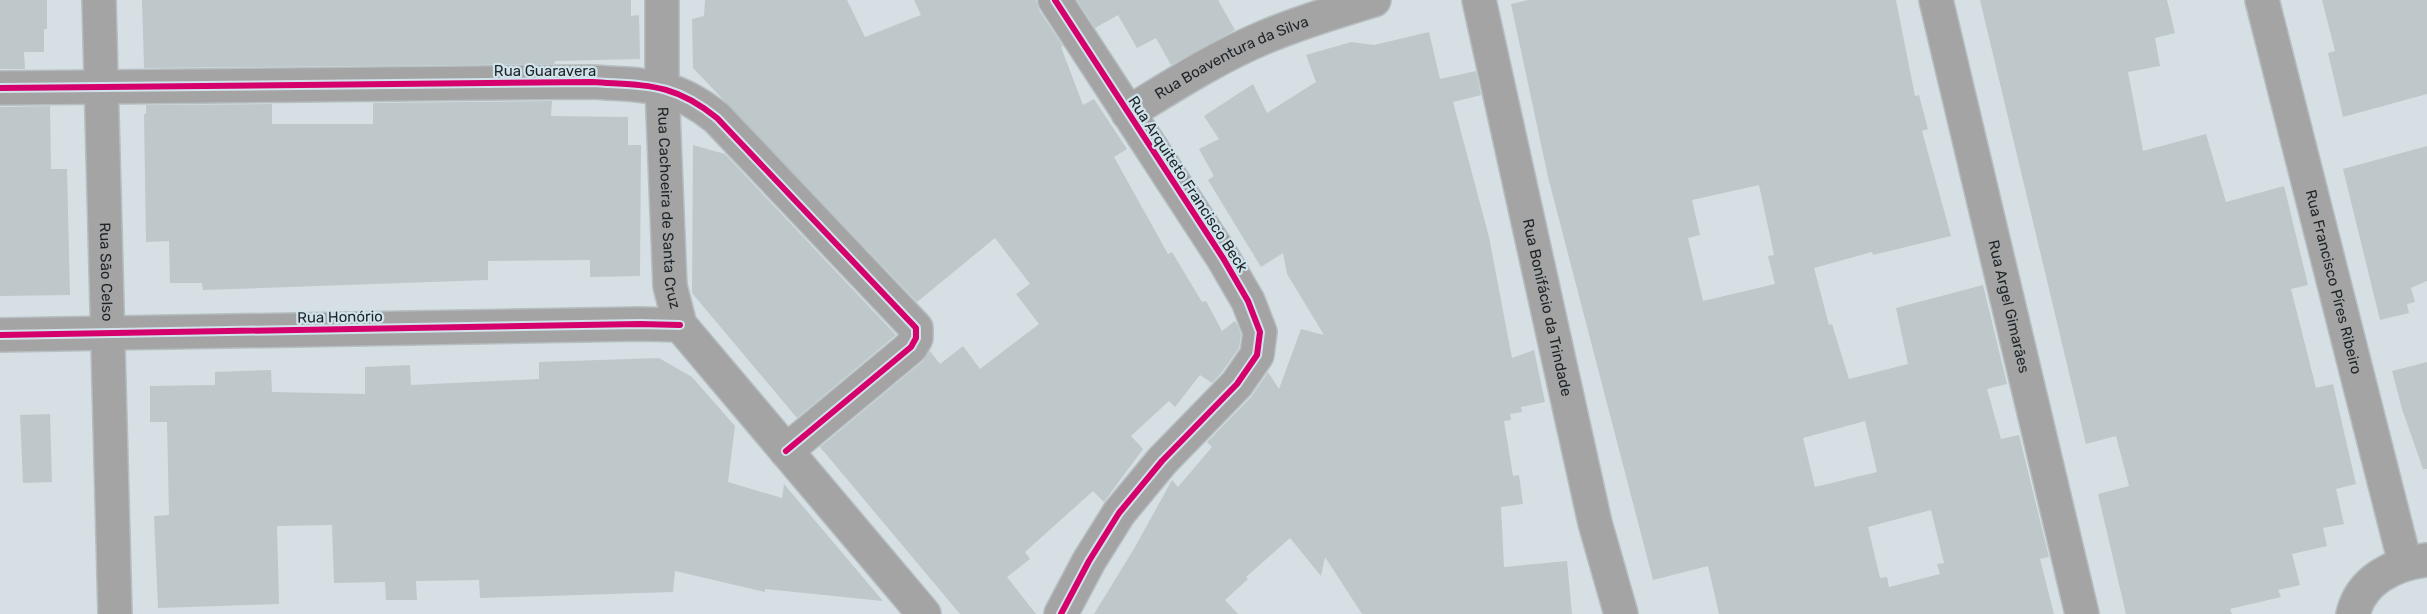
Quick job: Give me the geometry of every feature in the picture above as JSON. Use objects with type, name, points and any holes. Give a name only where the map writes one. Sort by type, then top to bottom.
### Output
[{"type":"street","name":"Rua São Celso","points":[[99,0],[115,614]]},
{"type":"street","name":"Rua Cachoeira de Santa Cruz","points":[[662,0],[662,87],[670,286],[680,325],[924,614]]},
{"type":"street","name":"Rua Arquiteto Francisco Beck","points":[[1055,0],[1223,258],[1248,301],[1260,332],[1257,355],[1237,384],[1162,461],[1119,513],[1089,561],[1061,614]]},
{"type":"street","name":"Rua Boaventura da Silva","points":[[1128,113],[1203,68],[1263,38],[1317,16],[1374,0]]},
{"type":"street","name":"Rua Bonifácio da Trindade","points":[[1479,0],[1595,523],[1621,614]]},
{"type":"street","name":"Rua Argel Gimarães","points":[[1936,0],[2082,614]]},
{"type":"street","name":"Rua Francisco Píres Ribeiro","points":[[2262,0],[2416,561]]},
{"type":"street","name":"Rua Guaravera","points":[[0,88],[592,82],[662,87],[681,94],[699,103],[717,118],[916,328],[916,338],[911,347],[786,451]]},
{"type":"street","name":"Rua Honório","points":[[0,335],[616,324],[680,325]]},
{"type":"street","points":[[2353,614],[2367,588],[2384,572],[2416,561]]},
{"type":"building","points":[[0,0],[47,0],[44,52],[24,52],[25,69],[0,69]]},
{"type":"building","points":[[142,0],[631,0],[631,16],[639,15],[640,59],[555,61],[554,64],[144,68]]},
{"type":"building","points":[[705,0],[847,0],[865,37],[921,15],[914,0],[1036,0],[1039,10],[1063,46],[1061,47],[1083,105],[1094,99],[1127,149],[1114,157],[1168,254],[1172,252],[1202,302],[1206,301],[1222,331],[1235,321],[1238,326],[1241,334],[1239,348],[1212,383],[1200,375],[1175,407],[1169,401],[1131,436],[1143,449],[1104,502],[1093,491],[1025,552],[1030,559],[1007,577],[1036,614],[960,614],[820,447],[923,361],[930,351],[940,364],[963,346],[980,369],[1039,324],[1016,294],[1030,284],[995,238],[917,302],[693,68],[692,19],[704,16]]},
{"type":"building","points":[[1077,0],[1218,0],[1235,30],[1171,65],[1156,38],[1137,48],[1118,15],[1095,28]]},
{"type":"building","points":[[1528,0],[1896,0],[1915,96],[1919,95],[1928,129],[1922,131],[1951,236],[1873,255],[1872,252],[1814,268],[1829,325],[1832,324],[1849,379],[1908,364],[1896,308],[1983,285],[2007,384],[1987,389],[2001,439],[2019,435],[2049,557],[2040,559],[2054,614],[1719,614],[1708,566],[1653,580],[1548,177],[1511,4]],"holes":[[[1759,185],[1774,255],[1768,256],[1775,284],[1703,301],[1688,238],[1700,235],[1692,200]],[[1865,421],[1877,472],[1815,487],[1803,438]],[[1931,510],[1944,563],[1937,564],[1940,574],[1889,587],[1887,577],[1880,578],[1868,527]]]},
{"type":"building","points":[[1980,0],[2167,0],[2175,33],[2155,38],[2160,66],[2128,72],[2143,151],[2206,134],[2226,202],[2284,186],[2308,285],[2291,289],[2316,388],[2333,384],[2356,484],[2336,489],[2344,524],[2323,528],[2327,546],[2292,554],[2300,585],[2278,590],[2281,597],[2230,609],[2232,614],[2126,614],[2098,494],[2129,486],[2116,436],[2086,444]]},
{"type":"building","points":[[2322,0],[2427,0],[2427,94],[2343,117],[2328,53],[2335,51]]},
{"type":"building","points":[[1429,32],[1440,79],[1476,71],[1481,95],[1453,102],[1489,237],[1512,358],[1534,350],[1545,402],[1521,407],[1522,412],[1510,414],[1511,420],[1504,421],[1513,476],[1519,475],[1523,504],[1501,507],[1504,567],[1567,561],[1572,614],[1362,614],[1325,557],[1321,576],[1290,538],[1246,577],[1248,579],[1225,600],[1238,614],[1094,614],[1172,480],[1178,487],[1212,447],[1207,442],[1251,397],[1268,372],[1279,389],[1301,329],[1324,335],[1287,274],[1283,253],[1261,267],[1208,180],[1214,176],[1199,149],[1219,139],[1204,116],[1253,84],[1267,113],[1316,82],[1306,55],[1351,42],[1374,45]]},
{"type":"building","points":[[552,101],[551,116],[628,117],[628,145],[641,145],[640,276],[590,277],[590,260],[488,261],[488,280],[203,290],[202,283],[170,283],[169,241],[146,242],[144,114],[146,114],[146,105],[272,104],[272,124],[373,124],[373,103]]},
{"type":"building","points":[[50,106],[51,169],[67,169],[70,295],[0,296],[0,107]]},
{"type":"building","points":[[693,145],[725,154],[896,335],[797,418],[692,293]]},
{"type":"building","points":[[2427,146],[2427,281],[2411,288],[2415,302],[2407,304],[2409,313],[2380,320],[2343,169]]},
{"type":"building","points":[[659,358],[692,377],[735,426],[728,482],[782,498],[784,484],[883,601],[765,589],[765,592],[675,571],[673,592],[480,598],[479,580],[416,581],[417,600],[386,600],[385,582],[334,583],[332,525],[277,526],[279,604],[158,608],[154,516],[169,515],[167,422],[150,422],[150,386],[215,385],[215,372],[271,370],[272,392],[365,394],[365,367],[410,365],[411,385],[539,379],[539,362]]},
{"type":"building","points":[[2427,362],[2427,469],[2423,469],[2402,409],[2392,371]]},
{"type":"building","points":[[50,414],[52,482],[23,483],[20,415]]},
{"type":"cycle path","points":[[1055,0],[1223,258],[1248,301],[1260,332],[1257,355],[1237,384],[1162,461],[1119,513],[1089,561],[1061,614]]},
{"type":"cycle path","points":[[0,88],[592,82],[658,88],[686,98],[717,118],[916,328],[916,338],[911,347],[786,451]]},
{"type":"cycle path","points":[[0,335],[680,325]]}]
